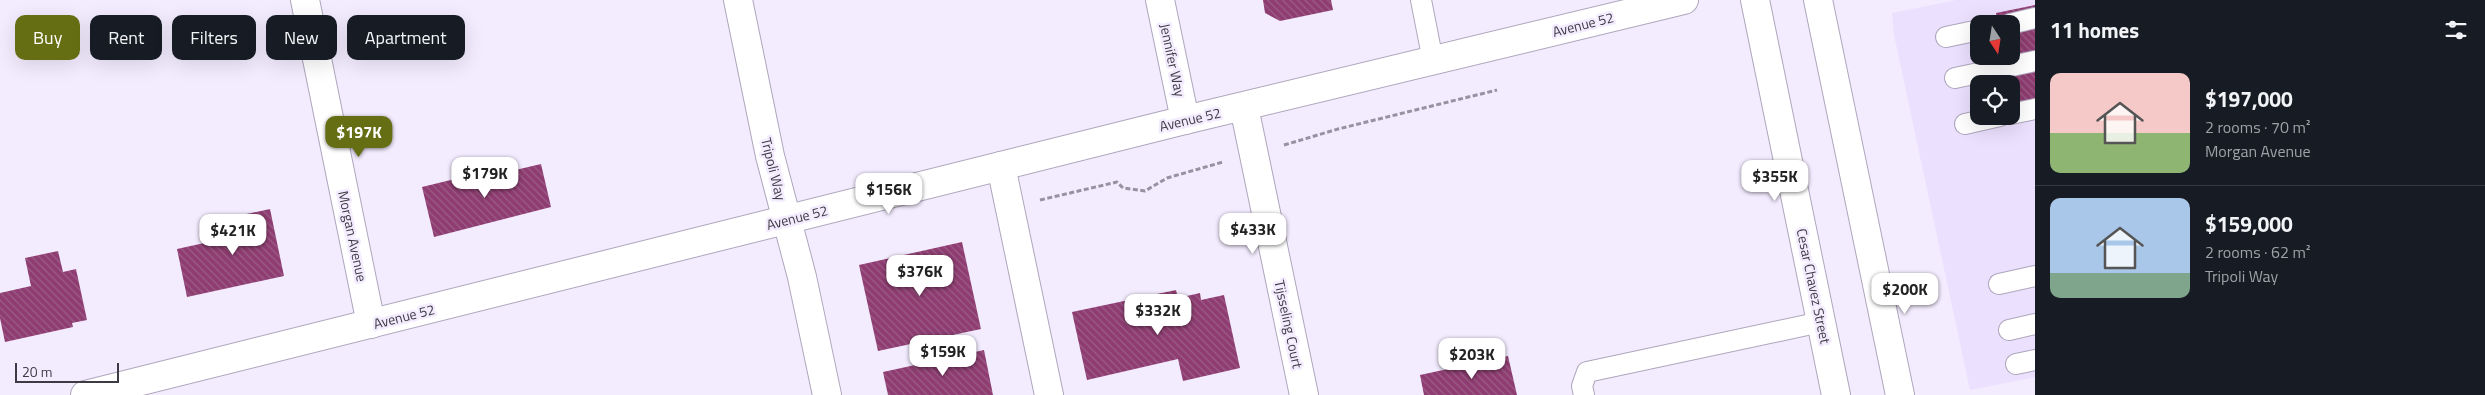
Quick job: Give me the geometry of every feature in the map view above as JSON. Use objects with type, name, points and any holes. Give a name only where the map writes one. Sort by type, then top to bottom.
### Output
[{"type":"main road","name":"Morgan Avenue","points":[[304,0],[372,324]]},
{"type":"main road","name":"Tripoli Way","points":[[738,0],[770,156],[802,277],[827,395]]},
{"type":"main road","name":"Jennifer Way","points":[[1160,0],[1185,120]]},
{"type":"main road","name":"Avenue 52","points":[[85,395],[1185,120],[1684,0]]},
{"type":"main road","name":"Cesar Chavez Street","points":[[1755,0],[1836,395]]},
{"type":"main road","points":[[1818,0],[1900,395]]},
{"type":"main road","name":"Tijsseling Court","points":[[1244,107],[1304,395]]},
{"type":"main road","points":[[1001,166],[1049,395]]},
{"type":"lane","points":[[1421,0],[1433,61]]},
{"type":"lane","points":[[2020,22],[2035,18]]},
{"type":"lane","points":[[1946,37],[1970,32]]},
{"type":"lane","points":[[1955,78],[2035,61]]},
{"type":"lane","points":[[2020,112],[2035,109]]},
{"type":"lane","points":[[1965,124],[1970,123]]},
{"type":"lane","points":[[1999,284],[2035,276]]},
{"type":"lane","points":[[1584,395],[1582,386],[1587,372],[1821,322]]},
{"type":"lane","points":[[2008,330],[2035,324]]},
{"type":"shaded area","points":[[1956,0],[2035,0],[2035,377],[1970,390],[1894,35],[1892,13]]},
{"type":"building","points":[[1263,0],[1331,0],[1333,10],[1280,21],[1265,13]]},
{"type":"building","points":[[2035,5],[2035,101],[2020,104],[2020,75],[2009,75],[2007,65],[2020,65],[2020,15],[1996,15],[1996,13]]},
{"type":"building","points":[[541,164],[551,207],[434,237],[422,187],[463,177],[464,182]]},
{"type":"building","points":[[270,209],[284,276],[187,297],[177,249],[227,238],[223,219]]},
{"type":"building","points":[[962,242],[981,329],[878,351],[859,265]]},
{"type":"building","points":[[58,251],[63,272],[76,269],[87,320],[72,323],[73,327],[5,342],[0,318],[0,293],[31,286],[25,258]]},
{"type":"building","points":[[1176,290],[1178,298],[1200,293],[1201,300],[1224,295],[1240,368],[1183,381],[1178,359],[1087,380],[1072,312]]},
{"type":"building","points":[[984,350],[993,395],[888,395],[883,372]]},
{"type":"building","points":[[1508,356],[1517,395],[1424,395],[1420,375]]}]
